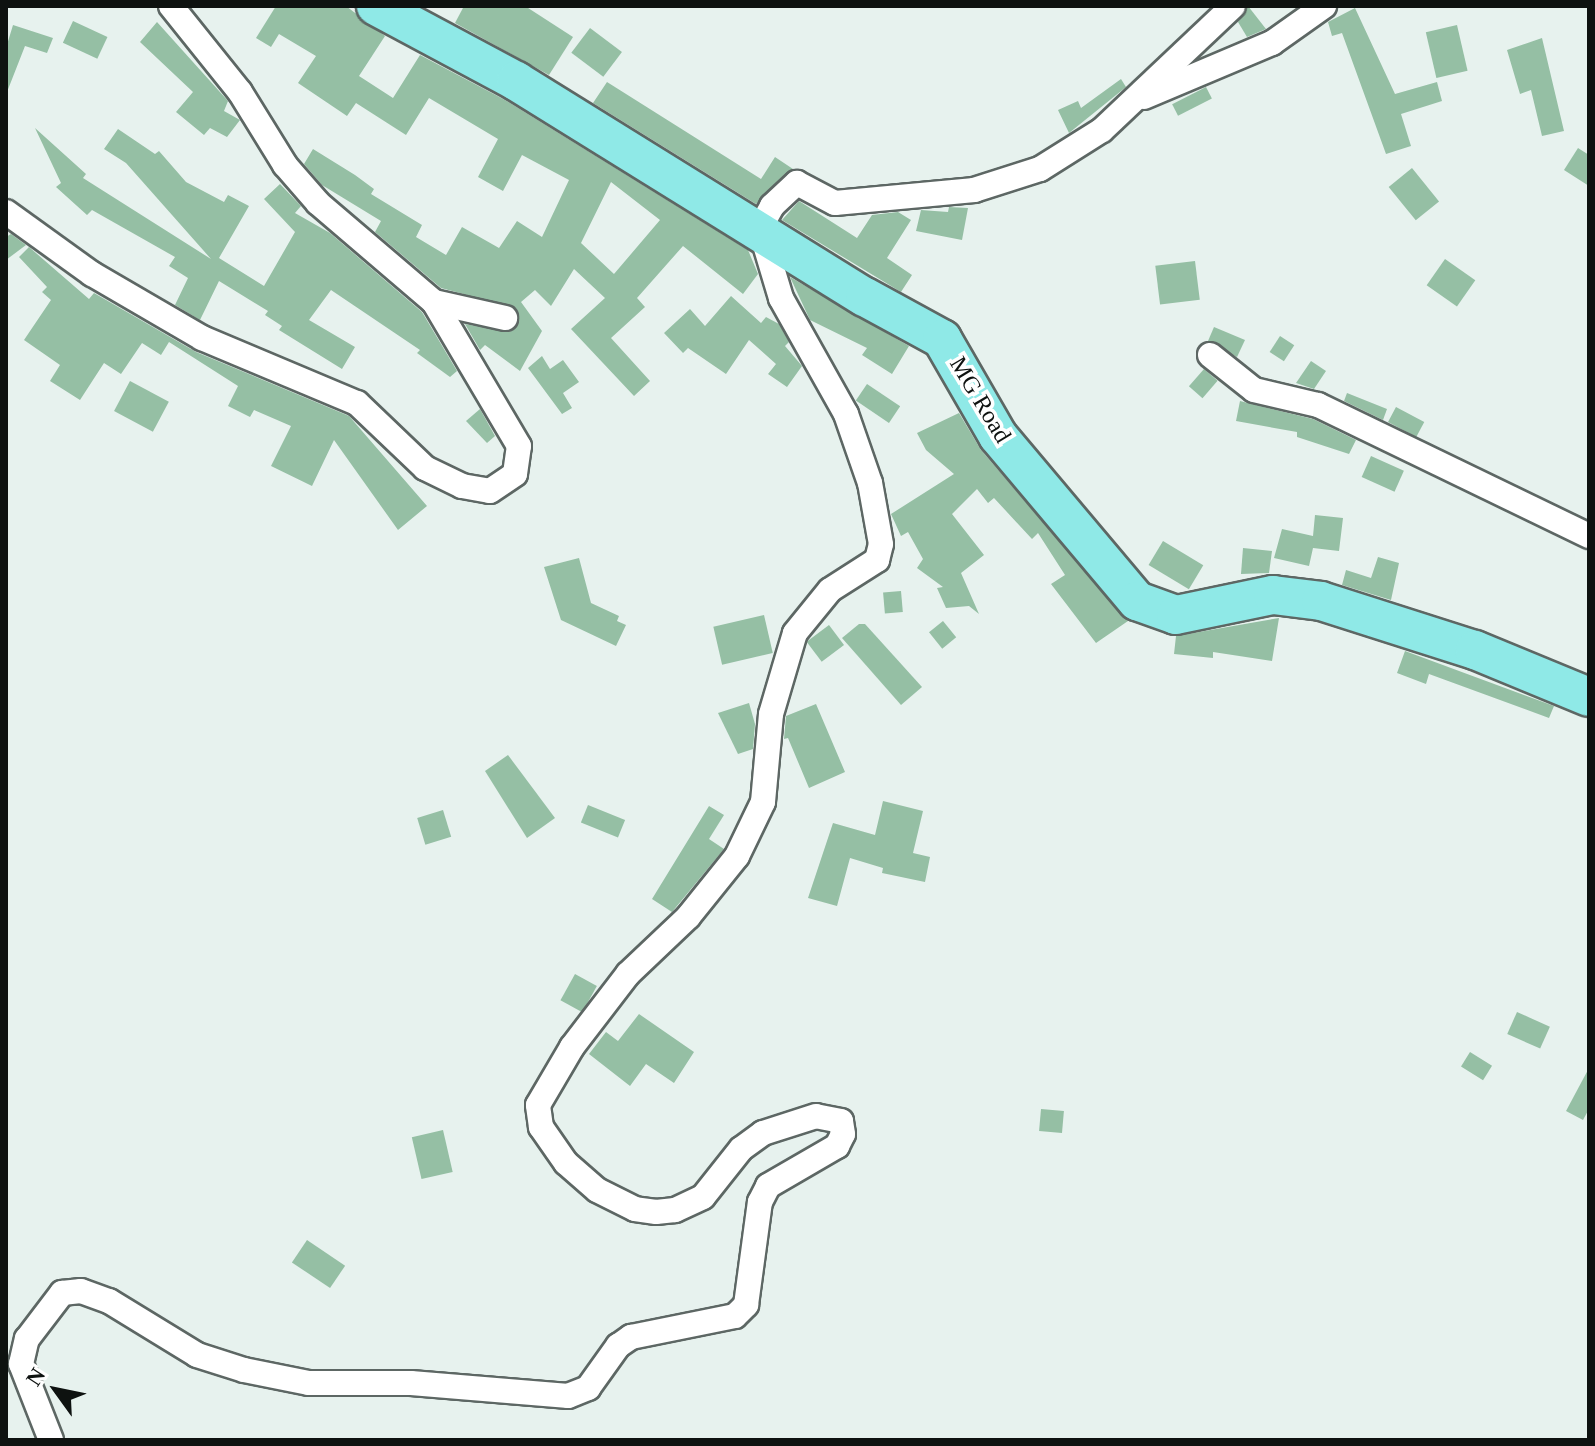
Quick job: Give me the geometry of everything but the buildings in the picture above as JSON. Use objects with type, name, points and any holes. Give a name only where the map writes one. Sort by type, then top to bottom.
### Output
[{"type":"main road","name":"MG Road","points":[[376,6],[516,81],[760,228],[865,297],[942,339],[998,436],[1137,601],[1176,615],[1273,595],[1321,601],[1475,650],[1589,697]]},
{"type":"street","points":[[6,212],[92,274],[202,338],[357,403],[425,468],[462,486],[490,491],[515,474],[519,446],[434,302],[318,203],[285,165],[240,92],[171,6]]},
{"type":"street","points":[[51,1440],[21,1364],[27,1339],[62,1293],[81,1291],[109,1301],[197,1355],[244,1370],[309,1383],[411,1383],[568,1396],[588,1388],[631,1337],[735,1316],[746,1305],[760,1202],[776,1181],[837,1146],[843,1134],[841,1121],[816,1116],[763,1133],[741,1149],[703,1197],[675,1210],[656,1212],[635,1209],[597,1190],[566,1163],[541,1127],[538,1105],[572,1047],[628,974],[688,917],[737,856],[763,802],[771,714],[795,633],[830,590],[857,576],[879,552],[870,483],[846,414],[781,298],[760,228],[772,206],[797,183],[835,203],[1003,184],[1102,130],[1233,6]]},
{"type":"street","points":[[1134,101],[1272,43],[1324,6]]},
{"type":"street","points":[[434,302],[505,318]]},
{"type":"street","points":[[1210,355],[1254,390],[1318,405],[1589,536]]}]
